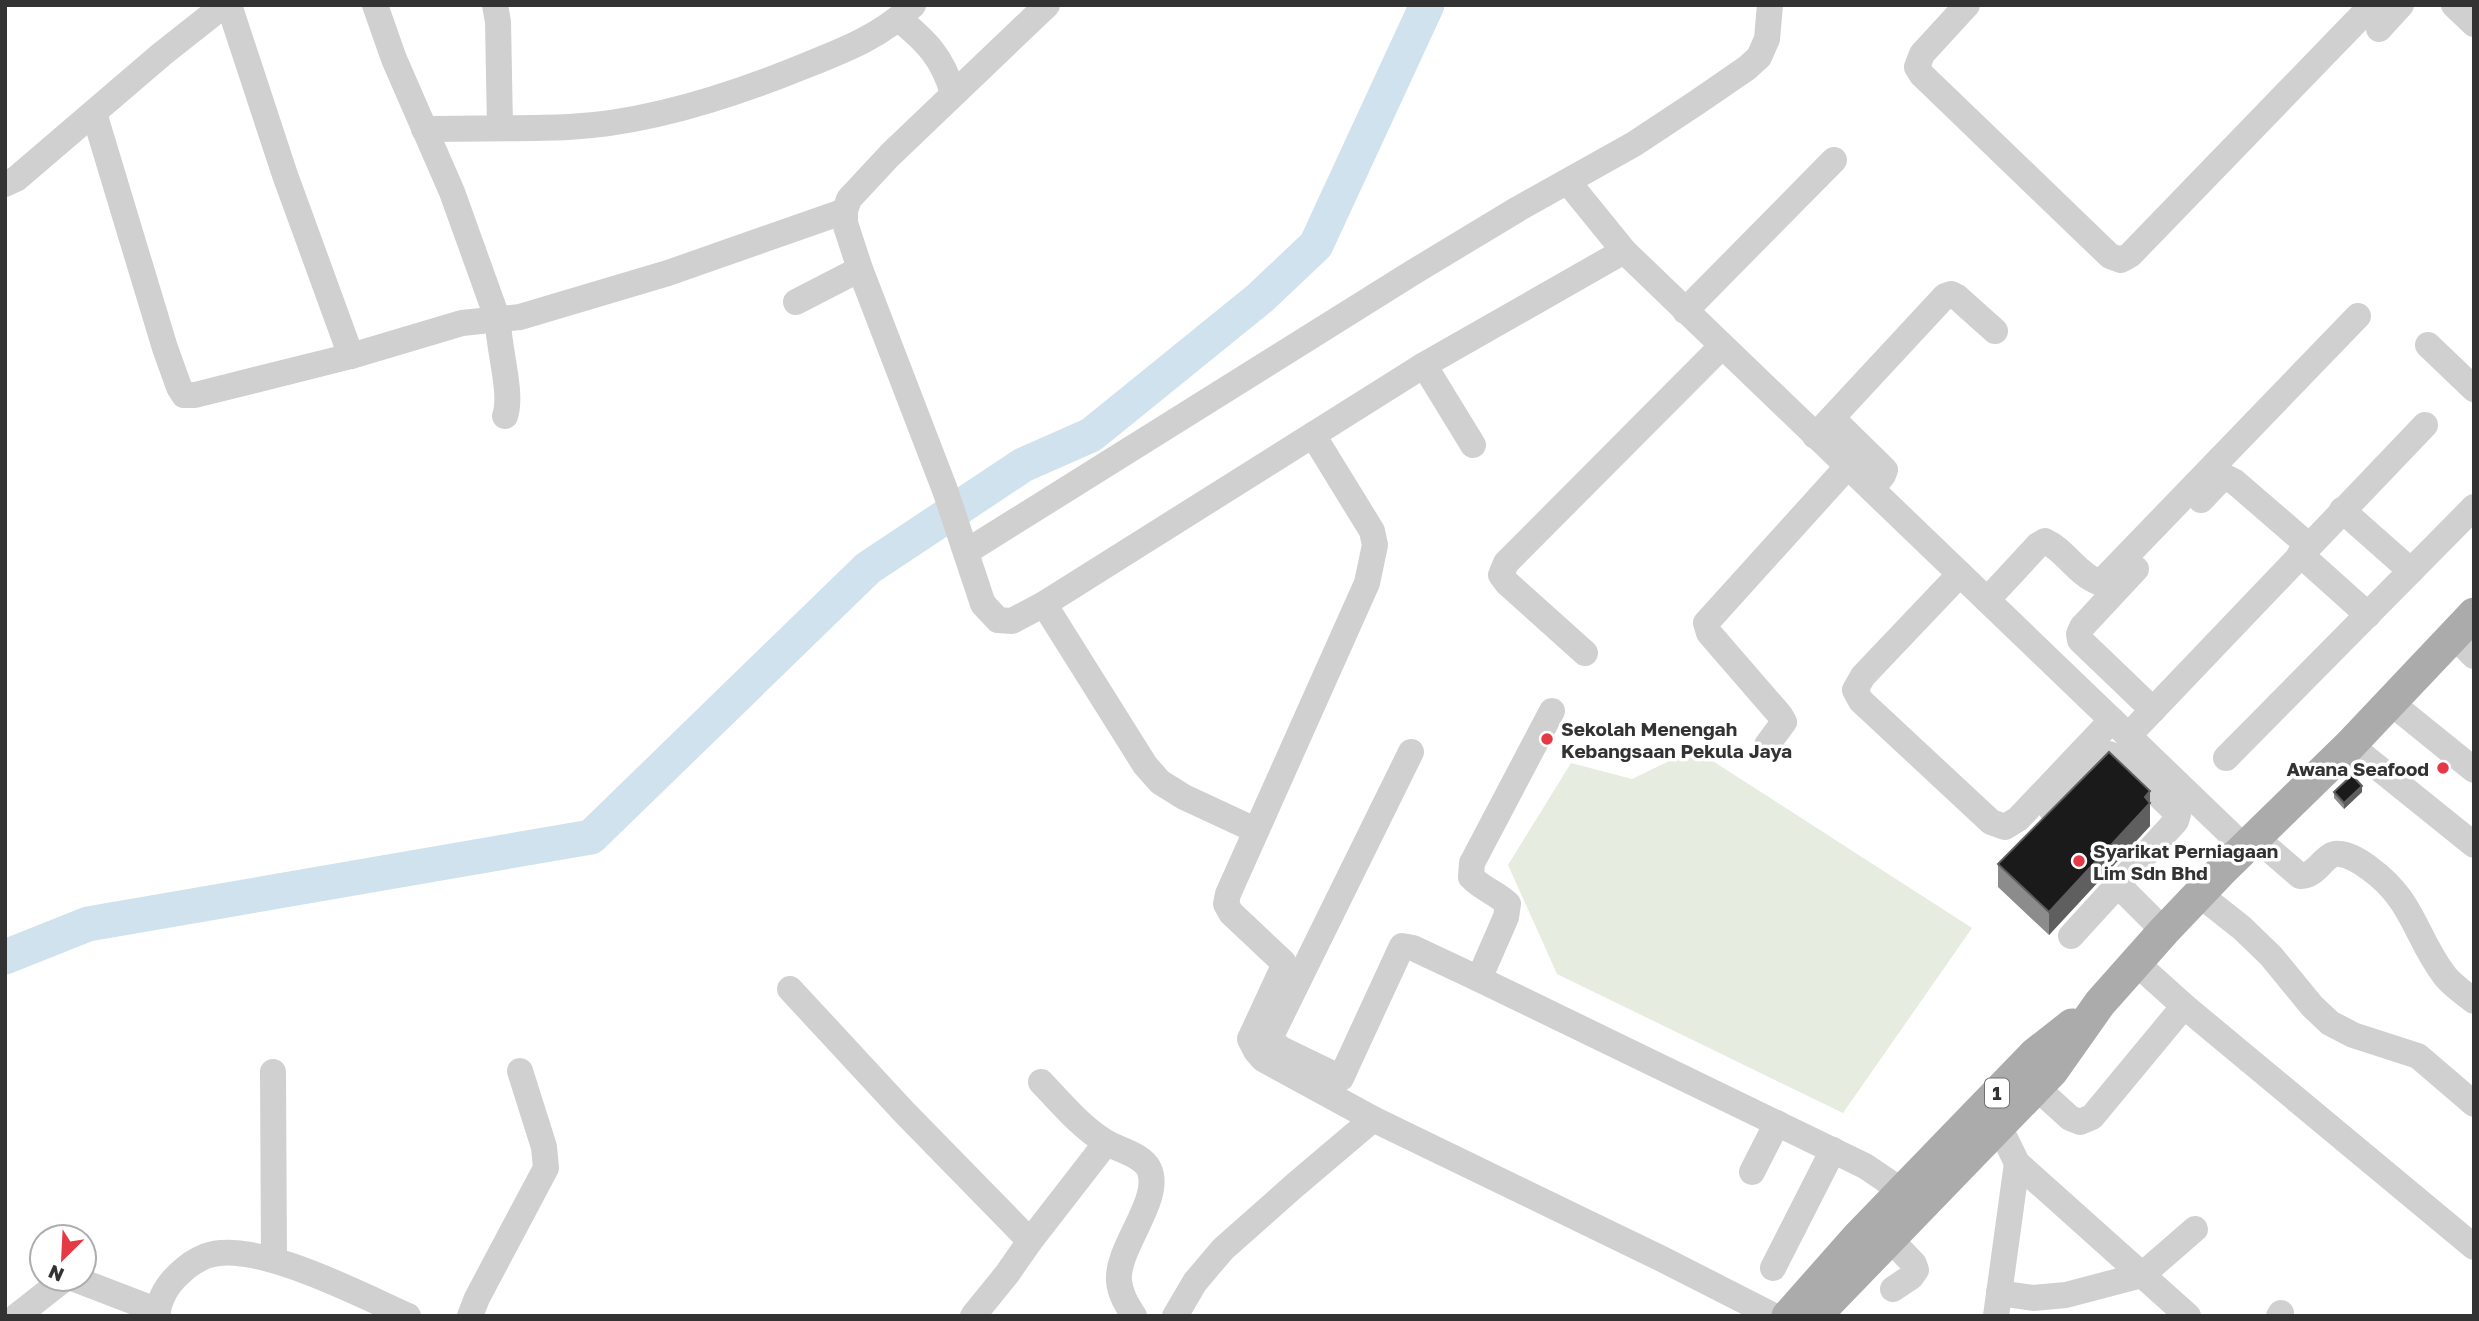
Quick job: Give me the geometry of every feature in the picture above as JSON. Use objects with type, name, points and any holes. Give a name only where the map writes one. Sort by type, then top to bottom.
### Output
[{"type":"main road","name":"1","points":[[1788,1316],[1858,1237],[1911,1199],[1999,1126],[2052,1071],[2100,1003],[2199,894],[2390,702],[2467,635]]},
{"type":"main road","name":"1","points":[[1815,1316],[1889,1239],[1911,1199],[2035,1054],[2100,1003]]},
{"type":"street","points":[[5,184],[16,179],[162,54],[226,5],[351,356]]},
{"type":"street","points":[[375,5],[394,59],[452,192],[498,320],[498,340],[509,404],[505,416]]},
{"type":"street","points":[[495,5],[498,23],[500,127]]},
{"type":"street","points":[[1047,5],[864,182],[849,200],[845,211],[845,223],[860,269],[945,491],[983,604],[998,620],[1012,621],[1044,604],[1424,365],[1624,251]]},
{"type":"street","points":[[962,540],[1634,144],[1747,68],[1759,57],[1767,39],[1770,5]]},
{"type":"street","points":[[1967,5],[1922,54],[1917,68],[2110,256],[2121,260],[2130,255],[2376,17],[2401,5]]},
{"type":"street","points":[[2454,5],[2474,24]]},
{"type":"street","points":[[424,129],[570,127],[623,120],[687,105],[762,83],[806,66],[869,38],[906,12],[939,57],[953,93]]},
{"type":"street","points":[[94,113],[165,348],[184,395],[195,396],[351,356],[463,323],[520,317],[668,273],[845,211]]},
{"type":"street","points":[[1685,311],[1834,160]]},
{"type":"street","points":[[1567,182],[1624,251],[1723,346],[1824,427],[1885,470],[1872,489]]},
{"type":"street","points":[[796,302],[860,269]]},
{"type":"street","points":[[1824,427],[1945,296],[1951,294],[1957,298],[1994,331]]},
{"type":"street","points":[[1987,600],[2038,545],[2045,541],[2053,545],[2090,579],[2098,582],[2106,577],[2358,316]]},
{"type":"street","points":[[2428,345],[2474,389]]},
{"type":"street","points":[[1585,653],[1507,583],[1501,575],[1506,563],[1723,346]]},
{"type":"street","points":[[1424,365],[1474,446]]},
{"type":"street","points":[[1959,574],[1863,677],[1856,690],[1861,701],[1992,822],[2005,827],[2018,819],[2120,728],[2153,710],[2425,425]]},
{"type":"street","points":[[1824,427],[1847,466],[2120,728],[2250,843],[2300,876],[2313,873],[2332,855],[2341,854],[2360,861],[2386,880],[2414,919],[2446,978],[2474,1001]]},
{"type":"street","points":[[1314,435],[1372,531],[1376,545],[1367,583],[1228,894],[1226,904],[1231,913],[1283,962],[1282,970],[1250,1039],[1255,1051],[1263,1059],[1373,1119],[1774,1316]]},
{"type":"street","points":[[1766,745],[1784,722],[1710,632],[1706,623],[1847,466]]},
{"type":"street","points":[[2153,710],[2080,640],[2079,634],[2082,627],[2220,480],[2227,478],[2235,482],[2368,615]]},
{"type":"street","points":[[2226,758],[2474,507]]},
{"type":"street","points":[[2342,510],[2411,571]]},
{"type":"street","points":[[1044,604],[1145,765],[1160,782],[1184,797],[1255,830]]},
{"type":"street","points":[[2390,702],[2474,770]]},
{"type":"street","points":[[1479,979],[1506,917],[1508,904],[1499,895],[1479,886],[1471,877],[1472,863],[1552,711]]},
{"type":"street","points":[[2350,745],[2474,845]]},
{"type":"street","points":[[1410,752],[1272,1034],[1274,1043],[1341,1078],[1402,946],[1413,948],[1865,1166],[1911,1199]]},
{"type":"street","points":[[2036,827],[2109,754],[2120,758],[2178,814],[2176,821],[2071,936]]},
{"type":"street","points":[[2118,885],[2164,931]]},
{"type":"street","points":[[2199,894],[2242,928],[2271,956],[2312,1006],[2330,1023],[2353,1035],[2418,1055],[2474,1104]]},
{"type":"street","points":[[2135,962],[2184,1006],[2474,1247]]},
{"type":"street","points":[[790,989],[904,1112],[1030,1241]]},
{"type":"street","points":[[2036,1087],[2070,1118],[2080,1122],[2092,1117],[2184,1006]]},
{"type":"street","points":[[470,1316],[546,1168],[544,1147],[520,1071]]},
{"type":"street","points":[[273,1072],[274,1260]]},
{"type":"street","points":[[1041,1083],[1085,1128],[1148,1166],[1152,1178],[1150,1191],[1133,1237],[1121,1259],[1119,1281],[1124,1300],[1133,1316]]},
{"type":"street","points":[[1175,1316],[1195,1282],[1223,1249],[1373,1119]]},
{"type":"street","points":[[1752,1172],[1777,1123]]},
{"type":"street","points":[[1999,1126],[2017,1163],[2188,1316]]},
{"type":"street","points":[[973,1316],[1106,1143]]},
{"type":"street","points":[[1773,1268],[1833,1150]]},
{"type":"street","points":[[2017,1163],[1997,1304],[2066,1295],[2142,1275],[2195,1229]]},
{"type":"street","points":[[1889,1239],[1914,1264],[1916,1270],[1911,1277],[1893,1289]]},
{"type":"street","points":[[98,1289],[158,1314],[159,1302],[172,1280],[186,1267],[208,1255],[237,1254],[274,1260],[304,1269],[408,1316]]},
{"type":"street","points":[[17,1316],[46,1293]]},
{"type":"shaded area","points":[[1694,749],[1972,928],[1843,1113],[1557,974],[1508,865],[1571,763],[1632,779]]},
{"type":"building","name":"Syarikat Perniagaan Lim Sdn Bhd","points":[[2109,752],[2150,791],[2145,797],[2150,803],[2049,912],[1998,864]]},
{"type":"building","points":[[2352,775],[2362,786],[2344,803],[2334,792]]},
{"type":"waterway","points":[[5,957],[88,924],[591,837],[868,568],[1023,465],[1091,435],[1260,298],[1316,245],[1427,5]]},
{"type":"place","name":"Sekolah Menengah Kebangsaan Pekula Jaya","points":[[1547,739]]},
{"type":"place","name":"Awana Seafood","points":[[2443,768]]},
{"type":"place","name":"Syarikat Perniagaan Lim Sdn Bhd","points":[[2079,861]]}]
